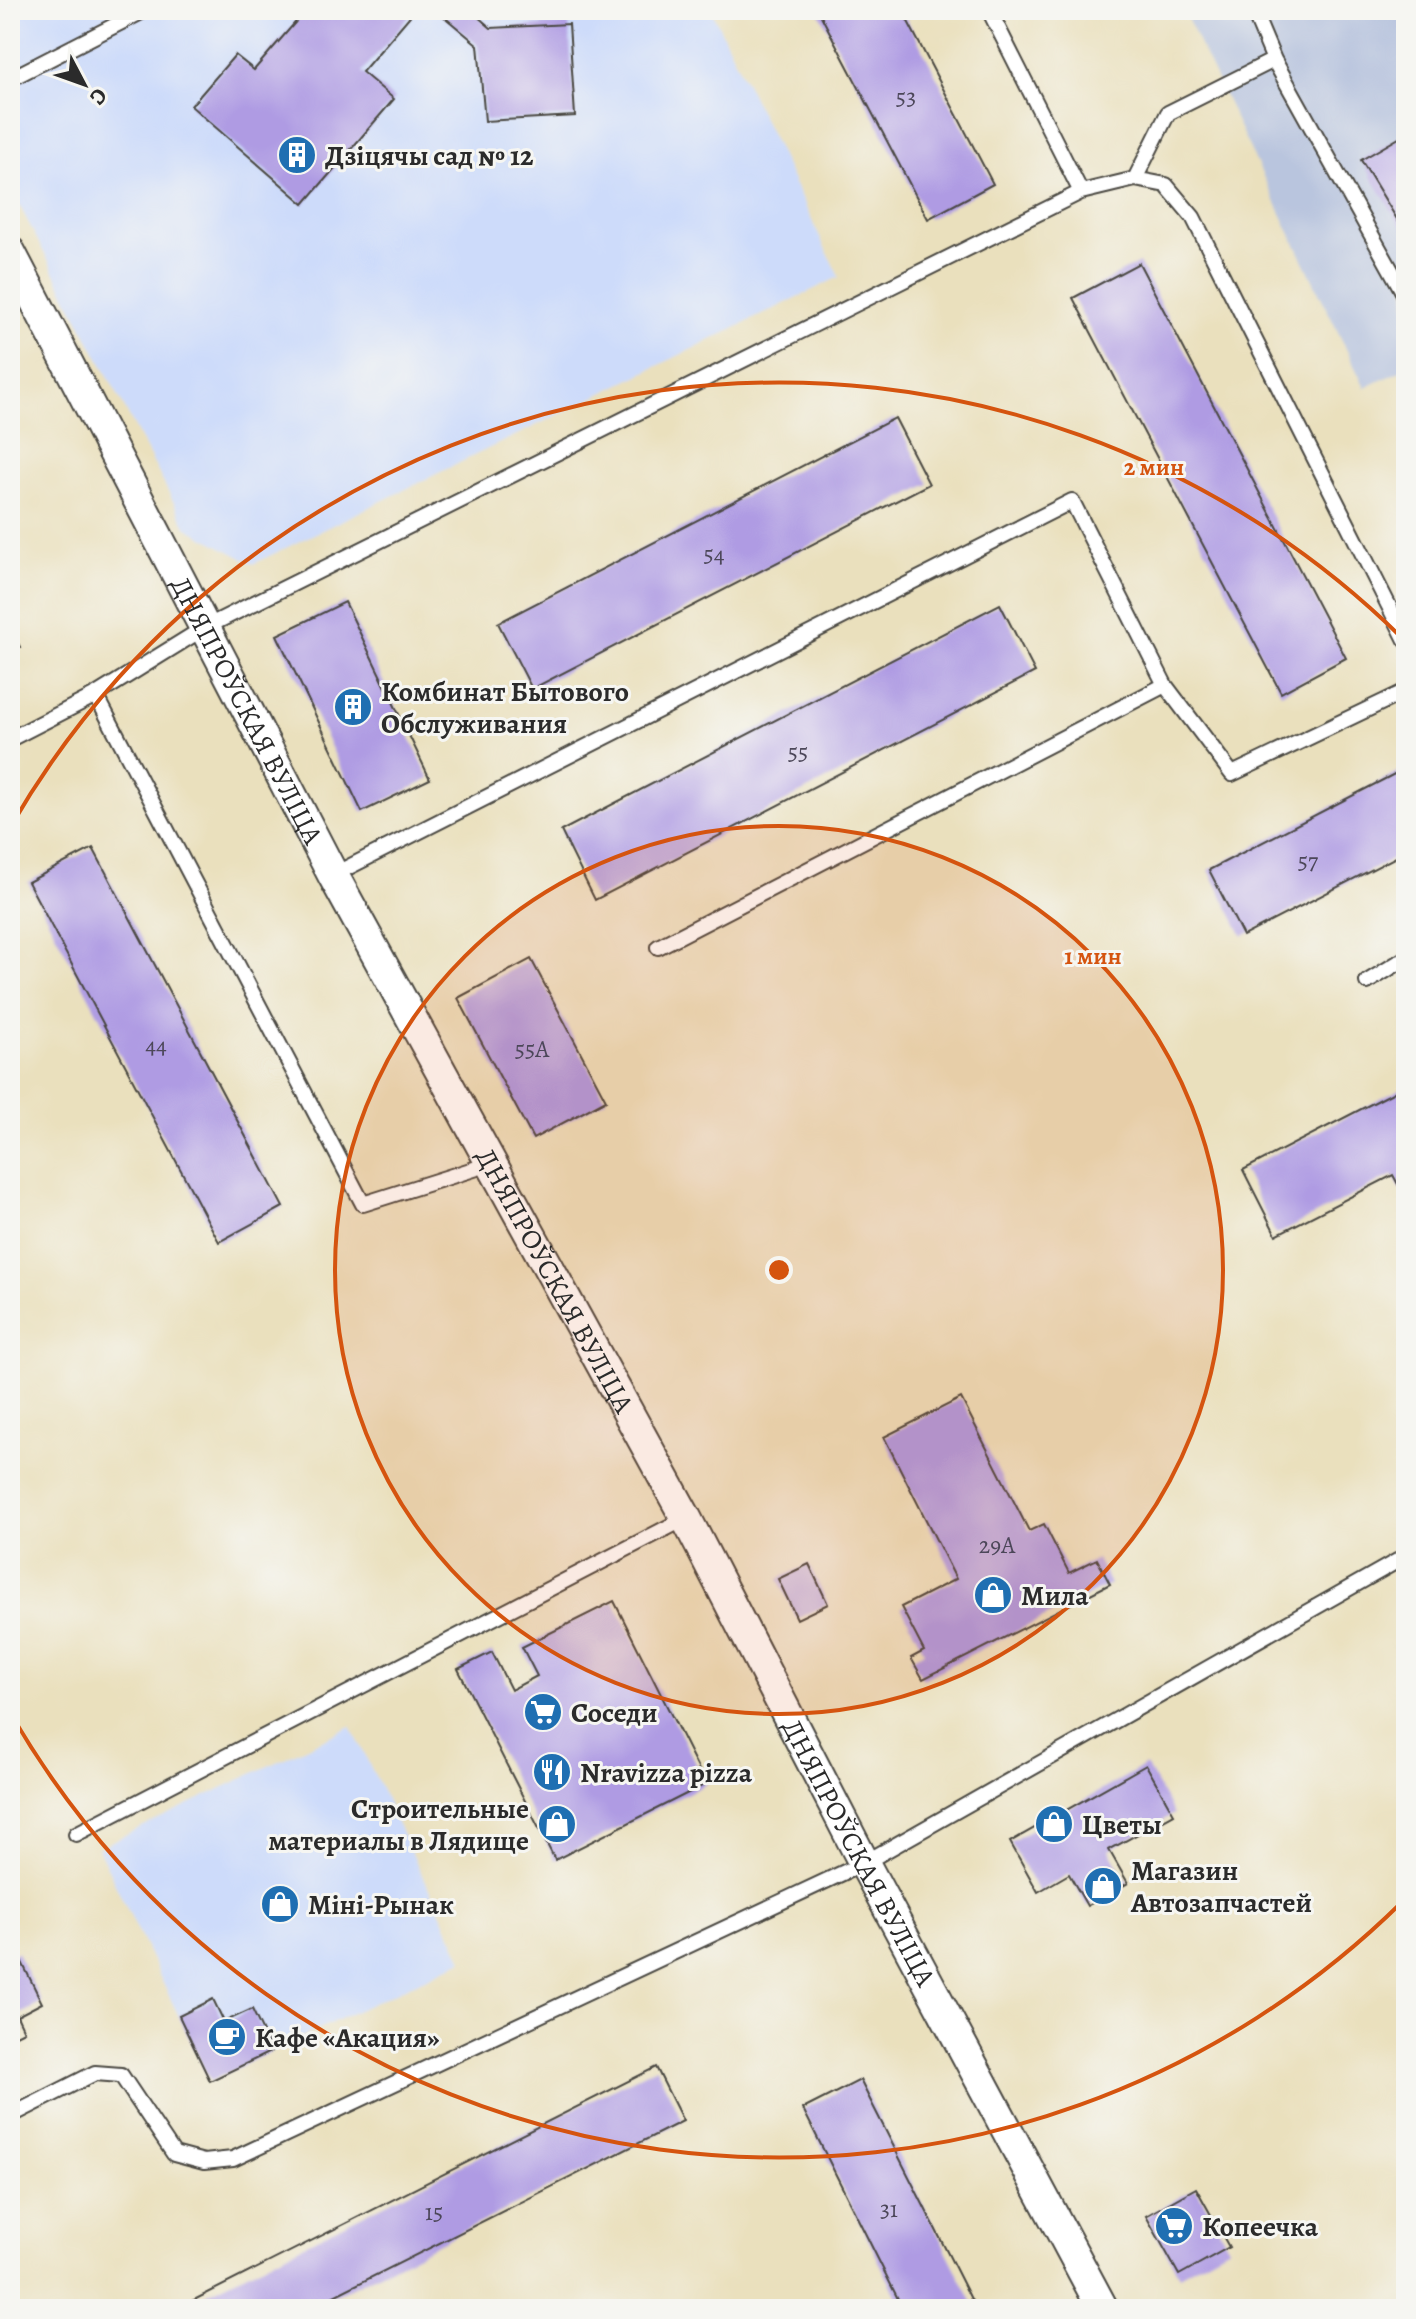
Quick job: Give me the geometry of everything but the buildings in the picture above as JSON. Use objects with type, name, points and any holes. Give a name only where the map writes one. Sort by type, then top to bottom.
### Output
[{"type":"street","name":"ДНЯПРОЎСКАЯ ВУЛІЦА","points":[[10,252],[333,875],[686,1518],[864,1863],[1103,2309]]},
{"type":"lane","points":[[10,79],[145,10]]},
{"type":"lane","points":[[989,10],[1081,192]]},
{"type":"lane","points":[[1253,10],[1274,60],[1406,297]]},
{"type":"lane","points":[[1135,179],[1168,113],[1274,60]]},
{"type":"lane","points":[[10,739],[96,695],[204,628],[1081,192],[1135,179],[1166,185],[1193,217],[1406,640]]},
{"type":"lane","points":[[333,875],[1072,501],[1165,685],[1232,774],[1406,691]]},
{"type":"lane","points":[[658,947],[1165,685]]},
{"type":"lane","points":[[96,695],[363,1204],[493,1163]]},
{"type":"lane","points":[[1367,982],[1406,958]]},
{"type":"lane","points":[[76,1834],[686,1518]]},
{"type":"lane","points":[[10,2116],[95,2073],[121,2075],[174,2154],[204,2162],[233,2159],[864,1863],[1406,1556]]},
{"type":"shaded area","points":[[10,10],[711,10],[839,277],[253,564],[187,528],[10,187]]},
{"type":"shaded area","points":[[1183,10],[1406,10],[1406,368],[1365,388]]},
{"type":"shaded area","name":"Міні-Рынак","points":[[351,1726],[463,1960],[210,2081],[98,1848]]},
{"type":"place","name":"Дзіцячы сад № 12","points":[[297,155]]},
{"type":"place","name":"Комбинат Бытового Обслуживания","points":[[353,707]]},
{"type":"place","name":"Мила","points":[[993,1595]]},
{"type":"place","name":"Соседи","points":[[543,1712]]},
{"type":"place","name":"Nravizza pizza","points":[[552,1772]]},
{"type":"place","name":"Строительные материалы в Лядище","points":[[557,1824]]},
{"type":"place","name":"Цветы","points":[[1054,1824]]},
{"type":"place","name":"Магазин Автозапчастей","points":[[1103,1886]]},
{"type":"place","name":"Міні-Рынак","points":[[280,1904]]},
{"type":"place","name":"Кафе «Акация»","points":[[227,2037]]},
{"type":"place","name":"Копеечка","points":[[1174,2226]]}]
